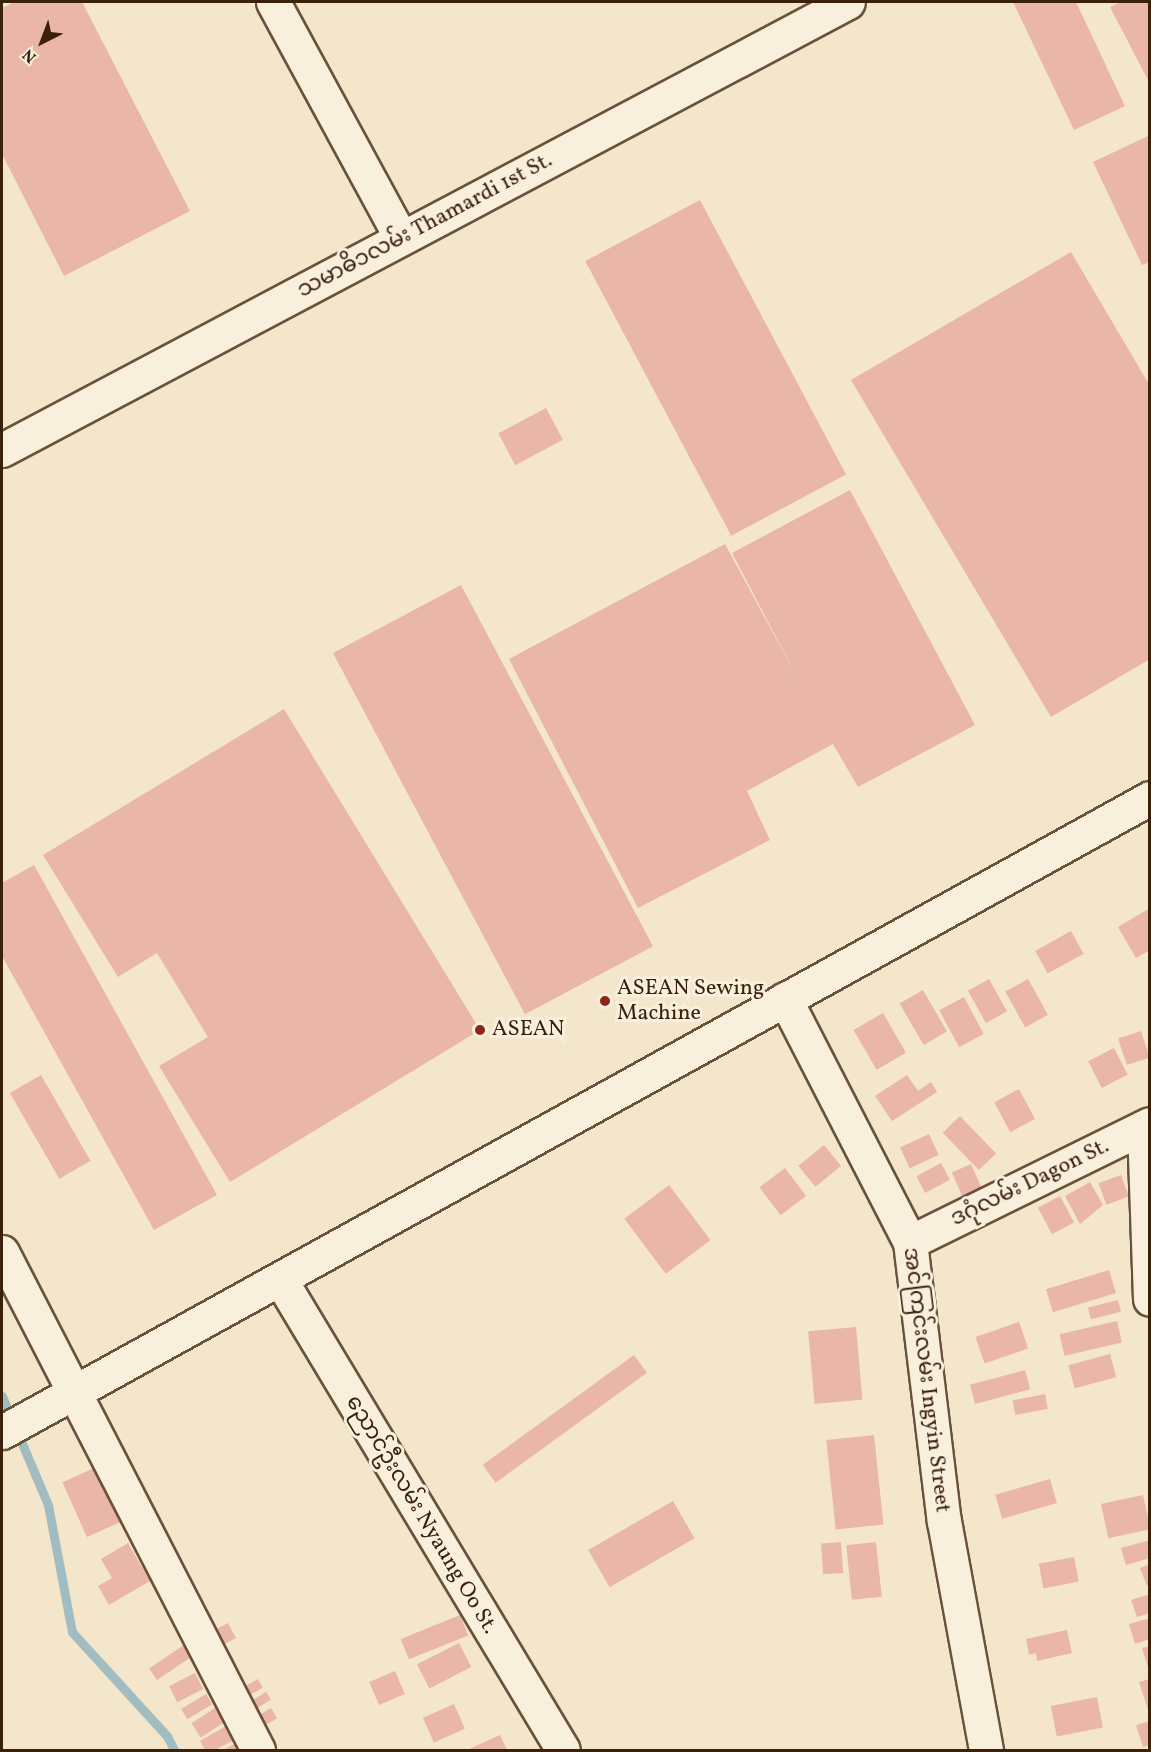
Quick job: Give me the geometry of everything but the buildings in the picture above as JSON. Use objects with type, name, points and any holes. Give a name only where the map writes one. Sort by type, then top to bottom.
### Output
[{"type":"street","points":[[273,2],[401,238]]},
{"type":"street","name":"သမာဓိ၁လမ်း Thamardi 1st St.","points":[[2,450],[848,2]]},
{"type":"street","points":[[2,1432],[1149,798]]},
{"type":"street","name":"အင်ကြင်းလမ်း Ingyin Street","points":[[785,999],[910,1242],[944,1521],[986,1750]]},
{"type":"street","points":[[1147,1126],[1149,1299]]},
{"type":"street","name":"ဒဂုံလမ်း Dagon St.","points":[[910,1242],[1147,1126]]},
{"type":"street","points":[[2,1252],[72,1394],[258,1750]]},
{"type":"street","name":"ညောင်ဦးလမ်း Nyaung Oo St.","points":[[280,1279],[563,1750]]},
{"type":"waterway","points":[[2,1396],[48,1505],[72,1632],[167,1736],[174,1750]]},
{"type":"place","name":"ASEAN Sewing Machine","points":[[605,1001]]},
{"type":"place","name":"ASEAN","points":[[480,1030]]}]
